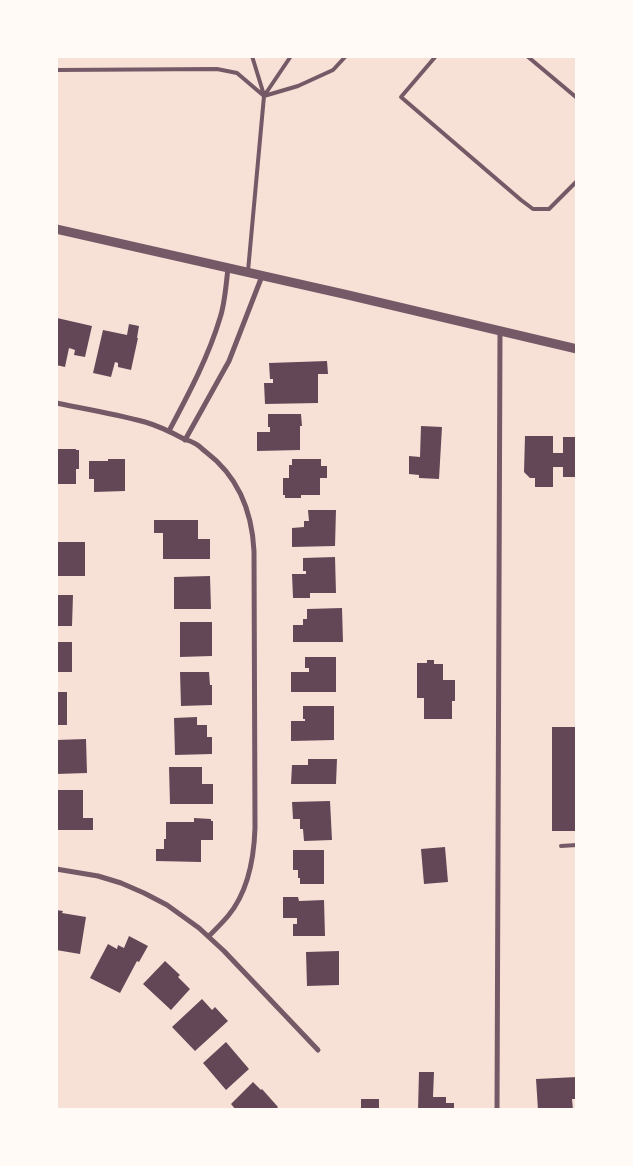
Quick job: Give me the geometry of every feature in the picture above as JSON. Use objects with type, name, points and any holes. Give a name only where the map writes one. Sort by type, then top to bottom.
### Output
[{"type":"street","points":[[56,229],[577,348]]},
{"type":"street","points":[[168,431],[186,399],[208,352],[221,317],[228,268]]},
{"type":"street","points":[[185,440],[229,361],[262,276]]},
{"type":"street","points":[[496,1110],[500,330]]},
{"type":"street","points":[[56,402],[147,422],[193,442],[214,458],[228,473],[248,511],[254,551],[255,828],[252,863],[245,886],[237,902],[228,916],[209,936]]},
{"type":"street","points":[[56,869],[98,876],[167,905],[209,936],[318,1050]]},
{"type":"lane","points":[[248,273],[264,96],[252,56]]},
{"type":"lane","points":[[264,96],[291,56]]},
{"type":"lane","points":[[264,96],[298,86],[333,70],[346,56]]},
{"type":"lane","points":[[436,56],[401,97],[533,209],[549,209],[577,181]]},
{"type":"lane","points":[[528,56],[577,98]]},
{"type":"lane","points":[[56,70],[217,69],[237,74],[264,96]]},
{"type":"lane","points":[[561,846],[577,845]]},
{"type":"building","points":[[57,318],[92,326],[85,357],[74,355],[75,350],[69,348],[65,367],[56,365]]},
{"type":"building","points":[[129,324],[139,326],[131,370],[118,367],[118,363],[115,362],[111,377],[93,373],[103,330],[127,335]]},
{"type":"building","points":[[327,361],[328,374],[318,374],[318,403],[265,404],[264,383],[273,383],[273,379],[270,379],[269,363]]},
{"type":"building","points":[[268,414],[301,414],[300,450],[257,451],[257,432],[270,432]]},
{"type":"building","points":[[421,426],[442,427],[439,479],[419,478],[419,475],[409,474],[409,456],[420,457]]},
{"type":"building","points":[[525,436],[553,436],[553,453],[563,453],[563,437],[577,437],[577,477],[563,477],[563,467],[553,467],[553,487],[535,487],[535,478],[530,478],[524,472]]},
{"type":"building","points":[[56,449],[79,450],[79,469],[76,469],[76,484],[56,484]]},
{"type":"building","points":[[108,459],[125,459],[125,491],[94,492],[94,479],[89,479],[89,461],[108,461]]},
{"type":"building","points":[[292,459],[321,459],[321,466],[327,466],[327,478],[320,478],[320,495],[301,495],[301,498],[285,498],[285,495],[283,495],[283,478],[289,478],[289,465],[292,465]]},
{"type":"building","points":[[308,510],[336,510],[335,546],[292,547],[292,528],[304,527],[304,521],[309,521]]},
{"type":"building","points":[[154,520],[198,520],[198,539],[210,539],[210,559],[163,559],[163,533],[154,533]]},
{"type":"building","points":[[56,542],[85,542],[85,576],[56,576]]},
{"type":"building","points":[[335,557],[336,593],[310,593],[310,598],[293,598],[292,574],[306,574],[306,571],[303,571],[303,558]]},
{"type":"building","points":[[210,576],[211,609],[174,609],[174,577]]},
{"type":"building","points":[[56,595],[73,595],[72,626],[56,626]]},
{"type":"building","points":[[342,608],[343,642],[293,642],[293,625],[303,625],[303,619],[307,619],[307,609]]},
{"type":"building","points":[[180,622],[212,622],[212,656],[180,657]]},
{"type":"building","points":[[56,642],[72,642],[72,672],[56,672]]},
{"type":"building","points":[[305,657],[336,657],[336,692],[291,692],[291,672],[309,672],[309,668],[305,668]]},
{"type":"building","points":[[427,660],[434,660],[434,664],[443,664],[443,680],[455,680],[455,701],[452,701],[452,719],[424,719],[424,698],[417,698],[417,663],[427,663]]},
{"type":"building","points":[[180,672],[209,672],[210,685],[212,685],[212,705],[181,706]]},
{"type":"building","points":[[56,692],[67,692],[67,725],[56,725]]},
{"type":"building","points":[[303,706],[334,706],[334,740],[291,741],[291,721],[305,721],[303,719]]},
{"type":"building","points":[[197,717],[197,725],[207,725],[207,737],[212,737],[212,754],[175,755],[174,718]]},
{"type":"building","points":[[552,727],[577,727],[577,831],[552,831]]},
{"type":"building","points":[[86,739],[87,773],[56,774],[56,740]]},
{"type":"building","points":[[308,759],[337,759],[336,784],[291,784],[292,765],[308,765]]},
{"type":"building","points":[[169,767],[202,767],[202,784],[213,784],[213,804],[170,804]]},
{"type":"building","points":[[56,790],[83,790],[83,818],[93,818],[93,830],[56,830]]},
{"type":"building","points":[[330,801],[332,840],[304,841],[303,829],[300,829],[300,819],[293,819],[292,802]]},
{"type":"building","points":[[194,818],[211,819],[213,821],[213,840],[201,840],[201,862],[156,861],[156,849],[164,849],[166,822],[194,822]]},
{"type":"building","points":[[445,847],[448,882],[424,884],[421,849]]},
{"type":"building","points":[[293,850],[324,850],[324,884],[300,884],[298,870],[293,870]]},
{"type":"building","points":[[283,897],[298,897],[299,901],[324,900],[325,936],[293,936],[293,924],[297,924],[297,918],[283,918]]},
{"type":"building","points":[[56,910],[63,911],[62,913],[86,917],[80,954],[56,950]]},
{"type":"building","points":[[129,936],[148,946],[139,962],[137,961],[120,993],[90,978],[108,944],[117,949],[118,945],[124,948]]},
{"type":"building","points":[[339,951],[339,985],[307,986],[306,952]]},
{"type":"building","points":[[165,961],[180,975],[178,977],[190,989],[171,1010],[143,984]]},
{"type":"building","points":[[202,999],[212,1010],[215,1007],[228,1021],[195,1051],[172,1027]]},
{"type":"building","points":[[226,1042],[249,1069],[226,1090],[203,1063]]},
{"type":"building","points":[[419,1072],[434,1072],[433,1097],[446,1097],[446,1103],[454,1103],[454,1110],[418,1110]]},
{"type":"building","points":[[577,1077],[577,1099],[572,1099],[573,1110],[538,1110],[536,1079]]},
{"type":"building","points":[[253,1082],[278,1107],[275,1110],[236,1110],[231,1104]]},
{"type":"building","points":[[361,1099],[379,1099],[379,1110],[361,1110]]}]
